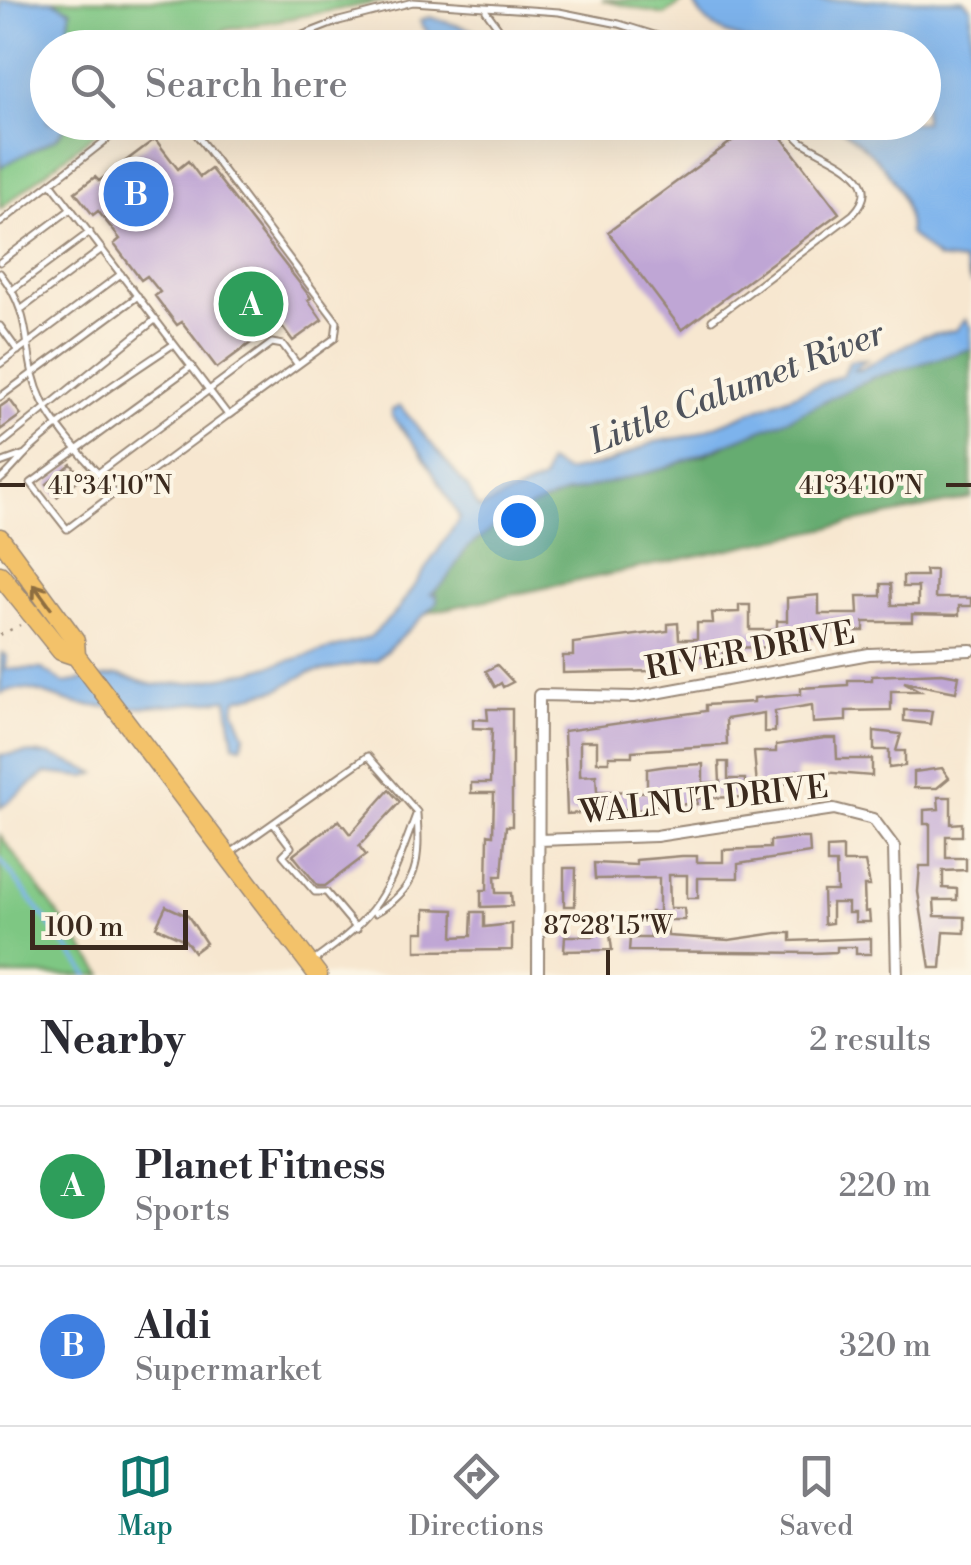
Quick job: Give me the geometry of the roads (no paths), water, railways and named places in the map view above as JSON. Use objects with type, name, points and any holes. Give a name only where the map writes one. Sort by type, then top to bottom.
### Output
[{"type":"highway","points":[[2,546],[75,640],[76,656],[314,969]]},
{"type":"highway","points":[[4,584],[61,651],[76,656]]},
{"type":"street","name":"RIVER DRIVE","points":[[539,840],[538,695],[634,696],[869,654],[971,650]]},
{"type":"street","name":"WALNUT DRIVE","points":[[539,840],[656,836],[834,809],[873,819],[894,847],[897,863],[896,975]]},
{"type":"street","points":[[538,975],[539,840]]},
{"type":"lane","points":[[316,30],[413,2],[586,17],[632,30]]},
{"type":"lane","points":[[486,11],[500,30]]},
{"type":"lane","points":[[0,223],[106,140]]},
{"type":"lane","points":[[192,366],[31,483],[68,529],[335,338],[337,322],[200,140]]},
{"type":"lane","points":[[712,320],[853,214],[866,198],[865,189],[842,160],[801,140]]},
{"type":"lane","points":[[51,183],[228,416]]},
{"type":"lane","points":[[0,262],[71,209]]},
{"type":"lane","points":[[12,290],[90,232]]},
{"type":"lane","points":[[23,308],[102,249]]},
{"type":"lane","points":[[0,273],[23,308],[32,373],[46,406],[114,494]]},
{"type":"lane","points":[[0,364],[121,274]]},
{"type":"lane","points":[[0,397],[138,296]]},
{"type":"lane","points":[[0,445],[156,319]]},
{"type":"lane","points":[[0,326],[18,351]]},
{"type":"lane","points":[[98,473],[277,341],[298,365]]},
{"type":"lane","points":[[0,480],[25,454],[174,344]]},
{"type":"lane","points":[[0,463],[25,454]]},
{"type":"lane","points":[[227,856],[368,756],[417,812],[420,862],[396,902],[372,915],[314,969]]},
{"type":"lane","points":[[372,915],[389,886],[417,812]]},
{"type":"lane","points":[[273,823],[291,847],[283,855],[315,892],[326,892],[357,929]]},
{"type":"water","points":[[0,0],[52,0],[71,10],[68,30],[30,30],[30,140],[53,140],[0,167]]},
{"type":"water","points":[[693,0],[964,0],[971,7],[971,284],[963,262],[938,259],[909,234],[903,199],[896,184],[855,140],[941,140],[941,30],[722,30],[707,21]]},
{"type":"water","points":[[429,17],[473,30],[426,30],[420,21]]},
{"type":"water","points":[[966,319],[971,328],[971,349],[872,378],[784,421],[666,468],[565,494],[509,516],[467,548],[444,583],[431,594],[437,595],[437,603],[377,660],[308,673],[279,689],[237,699],[234,709],[245,735],[241,746],[234,744],[227,699],[101,707],[32,690],[0,694],[2,653],[7,656],[5,669],[42,669],[64,683],[118,675],[153,685],[191,683],[253,671],[369,638],[397,611],[460,518],[420,451],[392,416],[392,410],[400,406],[468,488],[479,509],[543,480],[548,462],[566,472],[608,463],[655,442],[691,436],[843,375],[850,361],[866,360],[854,370],[860,370],[922,336],[956,330]]},
{"type":"water","points":[[0,755],[51,755],[96,773],[86,777],[46,773],[0,808]]},
{"type":"waterway","points":[[0,859],[88,975]]},
{"type":"place","name":"Aldi","points":[[136,194]]},
{"type":"place","name":"Planet Fitness","points":[[251,304]]},
{"type":"water label","name":"Little Calumet River","points":[[737,388]]}]
